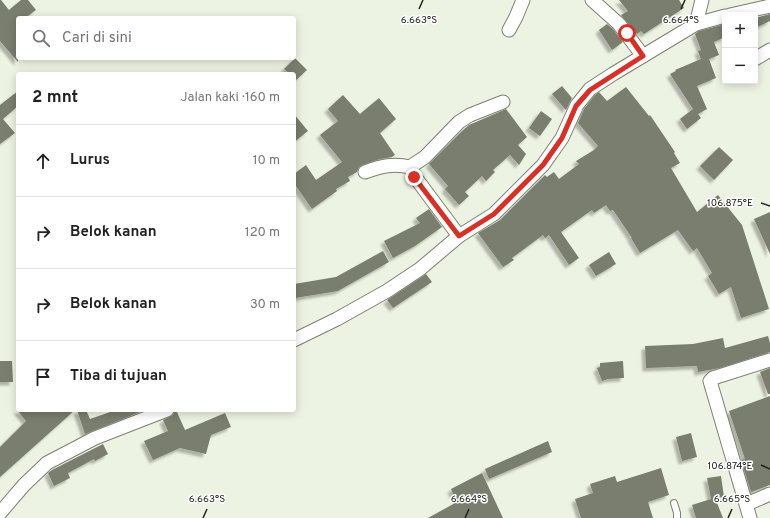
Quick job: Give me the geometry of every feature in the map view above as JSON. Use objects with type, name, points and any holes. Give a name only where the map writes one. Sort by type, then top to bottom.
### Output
[{"type":"street","points":[[509,30],[523,0]]},
{"type":"street","points":[[592,0],[619,24],[643,56]]},
{"type":"street","points":[[696,24],[702,0]]},
{"type":"street","points":[[743,12],[770,6]]},
{"type":"street","points":[[296,339],[332,322],[387,290],[420,268],[459,236],[494,214],[543,165],[562,138],[576,106],[590,90],[696,24],[722,17]]},
{"type":"street","points":[[758,57],[770,50]]},
{"type":"street","points":[[410,167],[425,157],[459,122],[470,115],[503,102]]},
{"type":"street","points":[[365,172],[387,165],[400,164],[410,167]]},
{"type":"street","points":[[410,167],[414,177],[459,236]]},
{"type":"street","points":[[770,360],[713,378],[710,381],[748,514],[770,494]]},
{"type":"street","points":[[0,513],[24,485],[47,463],[95,438],[162,412]]},
{"type":"lane","points":[[674,503],[677,518]]},
{"type":"building","points":[[0,0],[9,10],[21,0],[28,0],[36,10],[28,16],[16,16],[16,60],[0,41]]},
{"type":"building","points":[[619,0],[679,0],[684,8],[644,34],[641,31],[637,34],[621,15],[628,11]]},
{"type":"building","points":[[770,14],[770,21],[758,27],[758,17]]},
{"type":"building","points":[[607,24],[623,42],[612,50],[599,30]]},
{"type":"building","points":[[722,25],[722,38],[714,42],[719,55],[709,59],[716,78],[697,86],[707,109],[698,114],[701,118],[687,129],[680,119],[693,109],[670,74],[676,71],[675,70],[701,59],[698,51],[701,50],[695,34],[699,31]]},
{"type":"building","points":[[296,59],[307,70],[296,80],[296,72],[288,72],[284,69]]},
{"type":"building","points":[[562,86],[572,98],[566,110],[552,94]]},
{"type":"building","points":[[626,87],[649,116],[650,115],[675,152],[674,153],[680,163],[671,168],[697,212],[718,195],[742,225],[769,309],[741,318],[731,287],[719,294],[708,276],[712,273],[697,248],[693,251],[678,230],[640,253],[632,238],[613,210],[610,211],[606,205],[594,213],[592,210],[561,232],[579,258],[569,265],[549,235],[545,238],[543,235],[512,258],[514,260],[503,267],[478,233],[500,220],[545,175],[547,177],[554,172],[559,179],[579,164],[576,161],[594,150],[598,146],[578,123],[584,109],[599,92],[607,101]]},
{"type":"building","points":[[16,93],[16,108],[3,119],[15,133],[0,144],[0,105]]},
{"type":"building","points":[[343,95],[360,114],[379,98],[396,119],[380,133],[395,155],[362,165],[359,167],[357,172],[348,177],[350,181],[336,189],[337,191],[312,209],[296,186],[296,172],[306,165],[316,180],[342,162],[320,135],[338,121],[328,109]]},
{"type":"building","points":[[506,109],[527,137],[518,145],[526,154],[519,165],[510,155],[493,170],[495,172],[486,181],[482,176],[465,192],[469,196],[459,205],[445,189],[448,186],[429,164],[469,125]]},
{"type":"building","points":[[541,111],[552,119],[540,136],[529,128]]},
{"type":"building","points":[[296,116],[308,131],[296,140]]},
{"type":"building","points":[[719,147],[733,160],[714,180],[700,166]]},
{"type":"building","points":[[429,209],[442,227],[415,246],[393,258],[384,241],[420,223],[416,218]]},
{"type":"building","points":[[770,212],[770,254],[754,219]]},
{"type":"building","points":[[383,251],[389,262],[338,291],[296,298],[296,284],[336,277]]},
{"type":"building","points":[[609,252],[616,264],[596,276],[589,265]]},
{"type":"building","points":[[426,274],[432,282],[393,308],[387,300]]},
{"type":"building","points":[[768,336],[770,352],[720,368],[698,372],[697,366],[646,368],[645,346],[693,344],[723,338],[725,348]]},
{"type":"building","points":[[0,361],[12,361],[13,382],[0,382]]},
{"type":"building","points":[[623,361],[624,378],[602,381],[597,368],[600,367],[600,363]]},
{"type":"building","points":[[770,368],[770,394],[768,394],[760,372]]},
{"type":"building","points":[[770,396],[770,485],[751,492],[741,460],[745,459],[729,411]]},
{"type":"building","points":[[19,412],[73,412],[0,477],[0,447],[26,421]]},
{"type":"building","points":[[78,412],[87,412],[90,419],[110,412],[140,412],[85,434]]},
{"type":"building","points":[[174,412],[177,412],[185,430],[225,413],[231,427],[211,435],[206,454],[180,448],[153,460],[144,441],[168,431],[163,420],[173,415]]},
{"type":"building","points":[[691,433],[697,457],[682,461],[676,437]]},
{"type":"building","points":[[548,441],[552,452],[489,479],[485,469]]},
{"type":"building","points":[[103,444],[108,454],[95,461],[94,459],[68,473],[70,478],[54,486],[48,473]]},
{"type":"building","points":[[661,468],[669,495],[648,502],[653,518],[581,518],[575,499],[593,493],[590,484],[615,476],[617,482]]},
{"type":"building","points":[[482,473],[503,518],[428,518],[457,502],[451,489]]},
{"type":"building","points":[[721,476],[724,497],[715,498],[723,518],[696,518],[692,505],[711,499],[707,478]]},
{"type":"route","points":[[414,177],[459,236],[494,214],[531,179],[543,165],[562,138],[576,106],[584,96],[599,83],[643,56],[627,33]]}]
